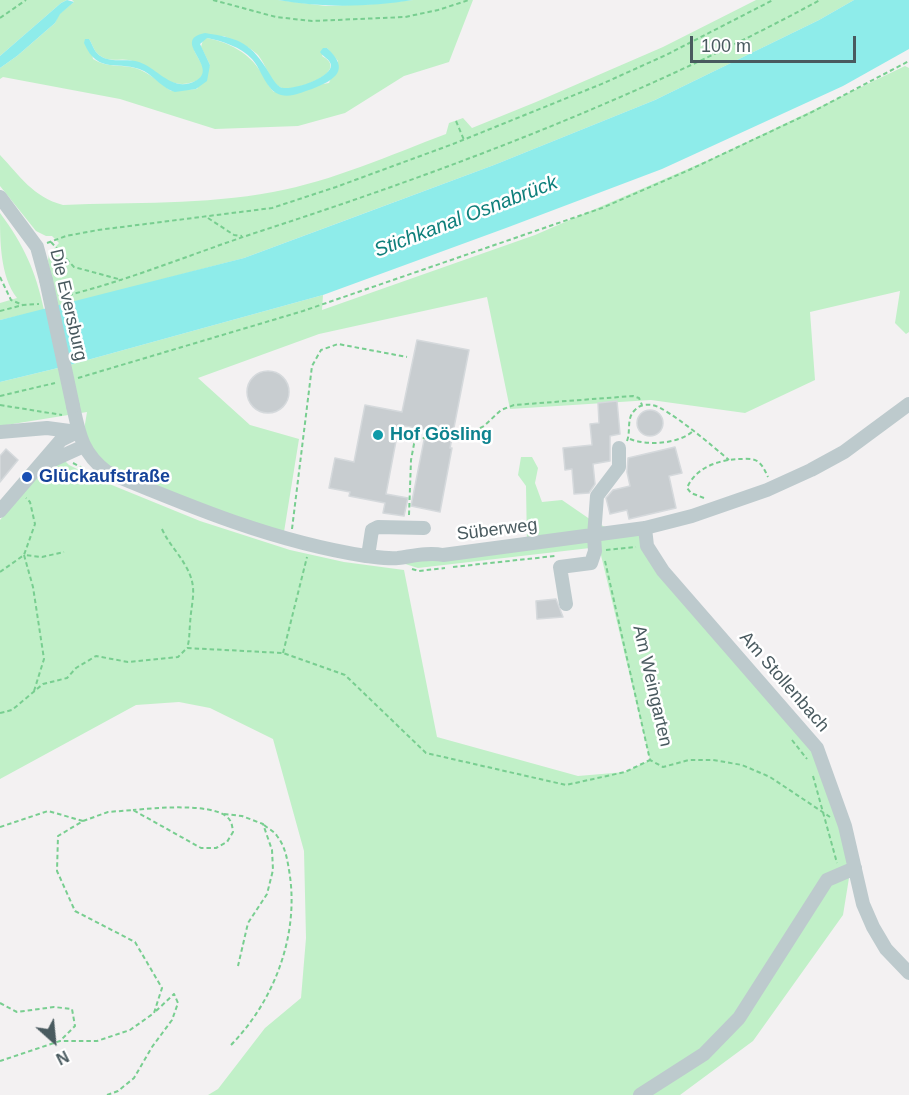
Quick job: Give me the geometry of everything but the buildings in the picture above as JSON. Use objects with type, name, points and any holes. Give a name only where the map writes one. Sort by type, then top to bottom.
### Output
[{"type":"street","name":"Die Eversburg","points":[[0,197],[37,247],[46,280],[77,432]]},
{"type":"street","name":"Süberweg","points":[[77,432],[96,464],[107,472],[201,511],[311,545],[368,556],[394,558],[435,553],[443,555],[594,536],[645,528],[712,509],[773,487],[811,470],[844,452],[909,404]]},
{"type":"street","points":[[0,432],[47,428],[77,432]]},
{"type":"street","points":[[0,511],[61,440],[77,432]]},
{"type":"street","points":[[566,604],[560,567],[591,563],[599,550],[594,536],[597,496],[619,467],[624,443]]},
{"type":"street","points":[[36,468],[84,446]]},
{"type":"street","points":[[368,556],[372,530],[378,527],[424,528]]},
{"type":"street","name":"Am Stollenbach","points":[[645,528],[648,546],[663,571],[817,748],[845,826],[863,904],[886,949],[909,973]]},
{"type":"street","points":[[640,1095],[704,1054],[740,1018],[827,880],[855,868]]},
{"type":"path","points":[[0,18],[27,0]]},
{"type":"path","points":[[213,0],[276,17],[312,21],[405,17],[469,0]]},
{"type":"path","points":[[37,247],[66,236],[98,230],[272,208],[336,187],[540,110],[656,59],[773,0]]},
{"type":"path","points":[[56,298],[124,280],[245,237],[339,207],[552,128],[699,63],[820,0]]},
{"type":"path","points":[[76,378],[303,312],[602,208],[810,113],[909,61]]},
{"type":"path","points":[[456,121],[464,140]]},
{"type":"path","points":[[206,216],[234,235],[245,237]]},
{"type":"path","points":[[51,242],[74,267],[124,280]]},
{"type":"path","points":[[0,277],[11,300],[23,305]]},
{"type":"path","points":[[0,311],[45,302]]},
{"type":"path","points":[[290,539],[312,366],[321,350],[338,344],[407,357]]},
{"type":"path","points":[[0,396],[54,383]]},
{"type":"path","points":[[424,528],[408,513],[411,460],[414,444],[420,438],[460,439],[484,426],[501,410],[514,405],[633,396],[639,398],[642,405]]},
{"type":"path","points":[[693,431],[682,438],[645,443],[624,443],[629,420],[634,410],[642,405],[651,404],[662,408],[693,431],[729,460]]},
{"type":"path","points":[[0,405],[74,410]]},
{"type":"path","points":[[68,455],[74,464],[94,474]]},
{"type":"path","points":[[712,509],[706,499],[691,493],[687,488],[691,480],[702,470],[717,463],[729,460],[754,460],[764,468],[773,487]]},
{"type":"path","points":[[0,572],[24,555],[35,524],[30,502],[17,489]]},
{"type":"path","points":[[0,713],[12,710],[43,684],[67,678],[76,668],[96,656],[128,662],[160,660],[178,657],[187,648],[194,591],[192,577],[185,563],[167,542],[162,529]]},
{"type":"path","points":[[283,653],[311,545]]},
{"type":"path","points":[[599,550],[648,546]]},
{"type":"path","name":"Am Weingarten","points":[[599,550],[650,760],[663,767],[689,760],[713,760],[742,765],[770,777],[845,826]]},
{"type":"path","points":[[24,555],[42,557],[64,552]]},
{"type":"path","points":[[24,555],[33,587],[44,659],[34,691]]},
{"type":"path","points":[[409,568],[419,571],[560,555]]},
{"type":"path","points":[[187,648],[283,653],[345,675],[426,753],[566,785],[625,772],[650,760]]},
{"type":"path","points":[[792,740],[807,758],[809,766]]},
{"type":"path","points":[[812,774],[840,874]]},
{"type":"path","points":[[154,1013],[162,988],[135,942],[75,911],[57,871],[58,836],[83,821],[108,812],[133,810],[188,807],[242,816],[263,824],[277,835],[286,850],[292,900],[290,925],[280,967],[264,1000],[249,1027],[231,1045]]},
{"type":"path","points":[[133,810],[201,848],[216,848],[227,842],[233,832],[231,822],[224,814]]},
{"type":"path","points":[[0,827],[48,811],[83,821]]},
{"type":"path","points":[[238,966],[248,923],[267,894],[273,870],[272,850],[263,824]]},
{"type":"path","points":[[0,1061],[60,1041],[97,1041],[130,1030],[154,1013],[174,994],[178,1003],[172,1020],[152,1047],[134,1078],[118,1091],[107,1095]]},
{"type":"path","points":[[0,1003],[17,1012],[54,1007],[72,1009],[75,1026],[60,1041]]},
{"type":"green space","points":[[0,0],[67,0],[0,56]]},
{"type":"green space","points":[[72,0],[278,0],[326,6],[413,0],[473,0],[449,62],[404,76],[345,113],[298,126],[215,129],[120,99],[3,77],[0,79],[0,68],[55,23],[59,14],[74,2]],"holes":[[[224,36],[257,54],[271,78],[282,88],[308,84],[326,74],[330,68],[329,62],[322,56],[327,48],[338,61],[329,83],[274,92],[256,65],[244,54],[231,46],[208,38]],[[206,38],[201,47],[210,65],[197,89],[171,91],[140,70],[103,64],[93,59],[89,39],[97,53],[105,58],[129,60],[168,81],[184,84],[196,81],[202,75],[204,70],[194,50],[193,40]]]},
{"type":"green space","points":[[756,0],[854,0],[819,20],[655,100],[494,165],[244,258],[57,307],[48,261],[49,254],[59,243],[52,236],[36,231],[0,186],[0,155],[35,191],[63,205],[221,199],[295,187],[361,167],[446,134],[449,123],[463,118],[472,128],[663,47]]},
{"type":"green space","points":[[905,66],[909,68],[909,332],[906,334],[895,323],[900,291],[810,312],[815,380],[745,413],[651,400],[510,409],[487,297],[319,334],[198,378],[250,425],[299,439],[284,532],[205,507],[110,468],[94,453],[84,430],[87,412],[0,426],[0,382],[323,295],[322,310],[535,235],[713,158]]},
{"type":"green space","points":[[0,213],[28,259],[44,310],[0,320],[0,303],[17,298],[4,269]]},
{"type":"green space","points":[[521,457],[532,457],[538,468],[535,483],[542,502],[562,500],[594,522],[617,532],[645,528],[648,546],[806,733],[855,868],[849,878],[843,915],[753,1041],[680,1095],[208,1095],[218,1089],[265,1028],[301,998],[306,938],[304,851],[273,739],[210,708],[179,702],[136,705],[0,779],[0,520],[25,488],[47,468],[65,461],[102,481],[200,521],[290,550],[344,562],[404,570],[437,737],[578,776],[625,772],[650,760],[600,551],[594,536],[527,545],[526,486],[518,475]]},
{"type":"green space","points":[[589,541],[590,548],[418,568],[402,563]]},
{"type":"water","points":[[67,0],[74,2],[60,14],[55,23],[0,68],[0,56]]},
{"type":"water","points":[[278,0],[413,0],[346,6]]},
{"type":"water","name":"Stichkanal Osnabrück","points":[[854,0],[909,0],[909,49],[843,86],[662,169],[323,295],[0,382],[0,320],[244,258],[494,165],[655,100],[819,20]]},
{"type":"water","points":[[205,33],[233,39],[247,46],[260,59],[280,87],[300,86],[325,75],[331,65],[320,52],[323,48],[327,48],[334,56],[339,68],[333,78],[320,86],[285,96],[272,89],[248,55],[231,45],[207,38],[200,44],[210,65],[207,81],[196,89],[175,92],[144,71],[96,60],[84,43],[85,39],[89,39],[97,53],[106,59],[139,62],[173,82],[188,84],[202,75],[203,68],[192,41],[196,36]]},
{"type":"place","name":"Hof Gösling","points":[[378,435]]},
{"type":"place","name":"Glückaufstraße","points":[[27,477]]}]
